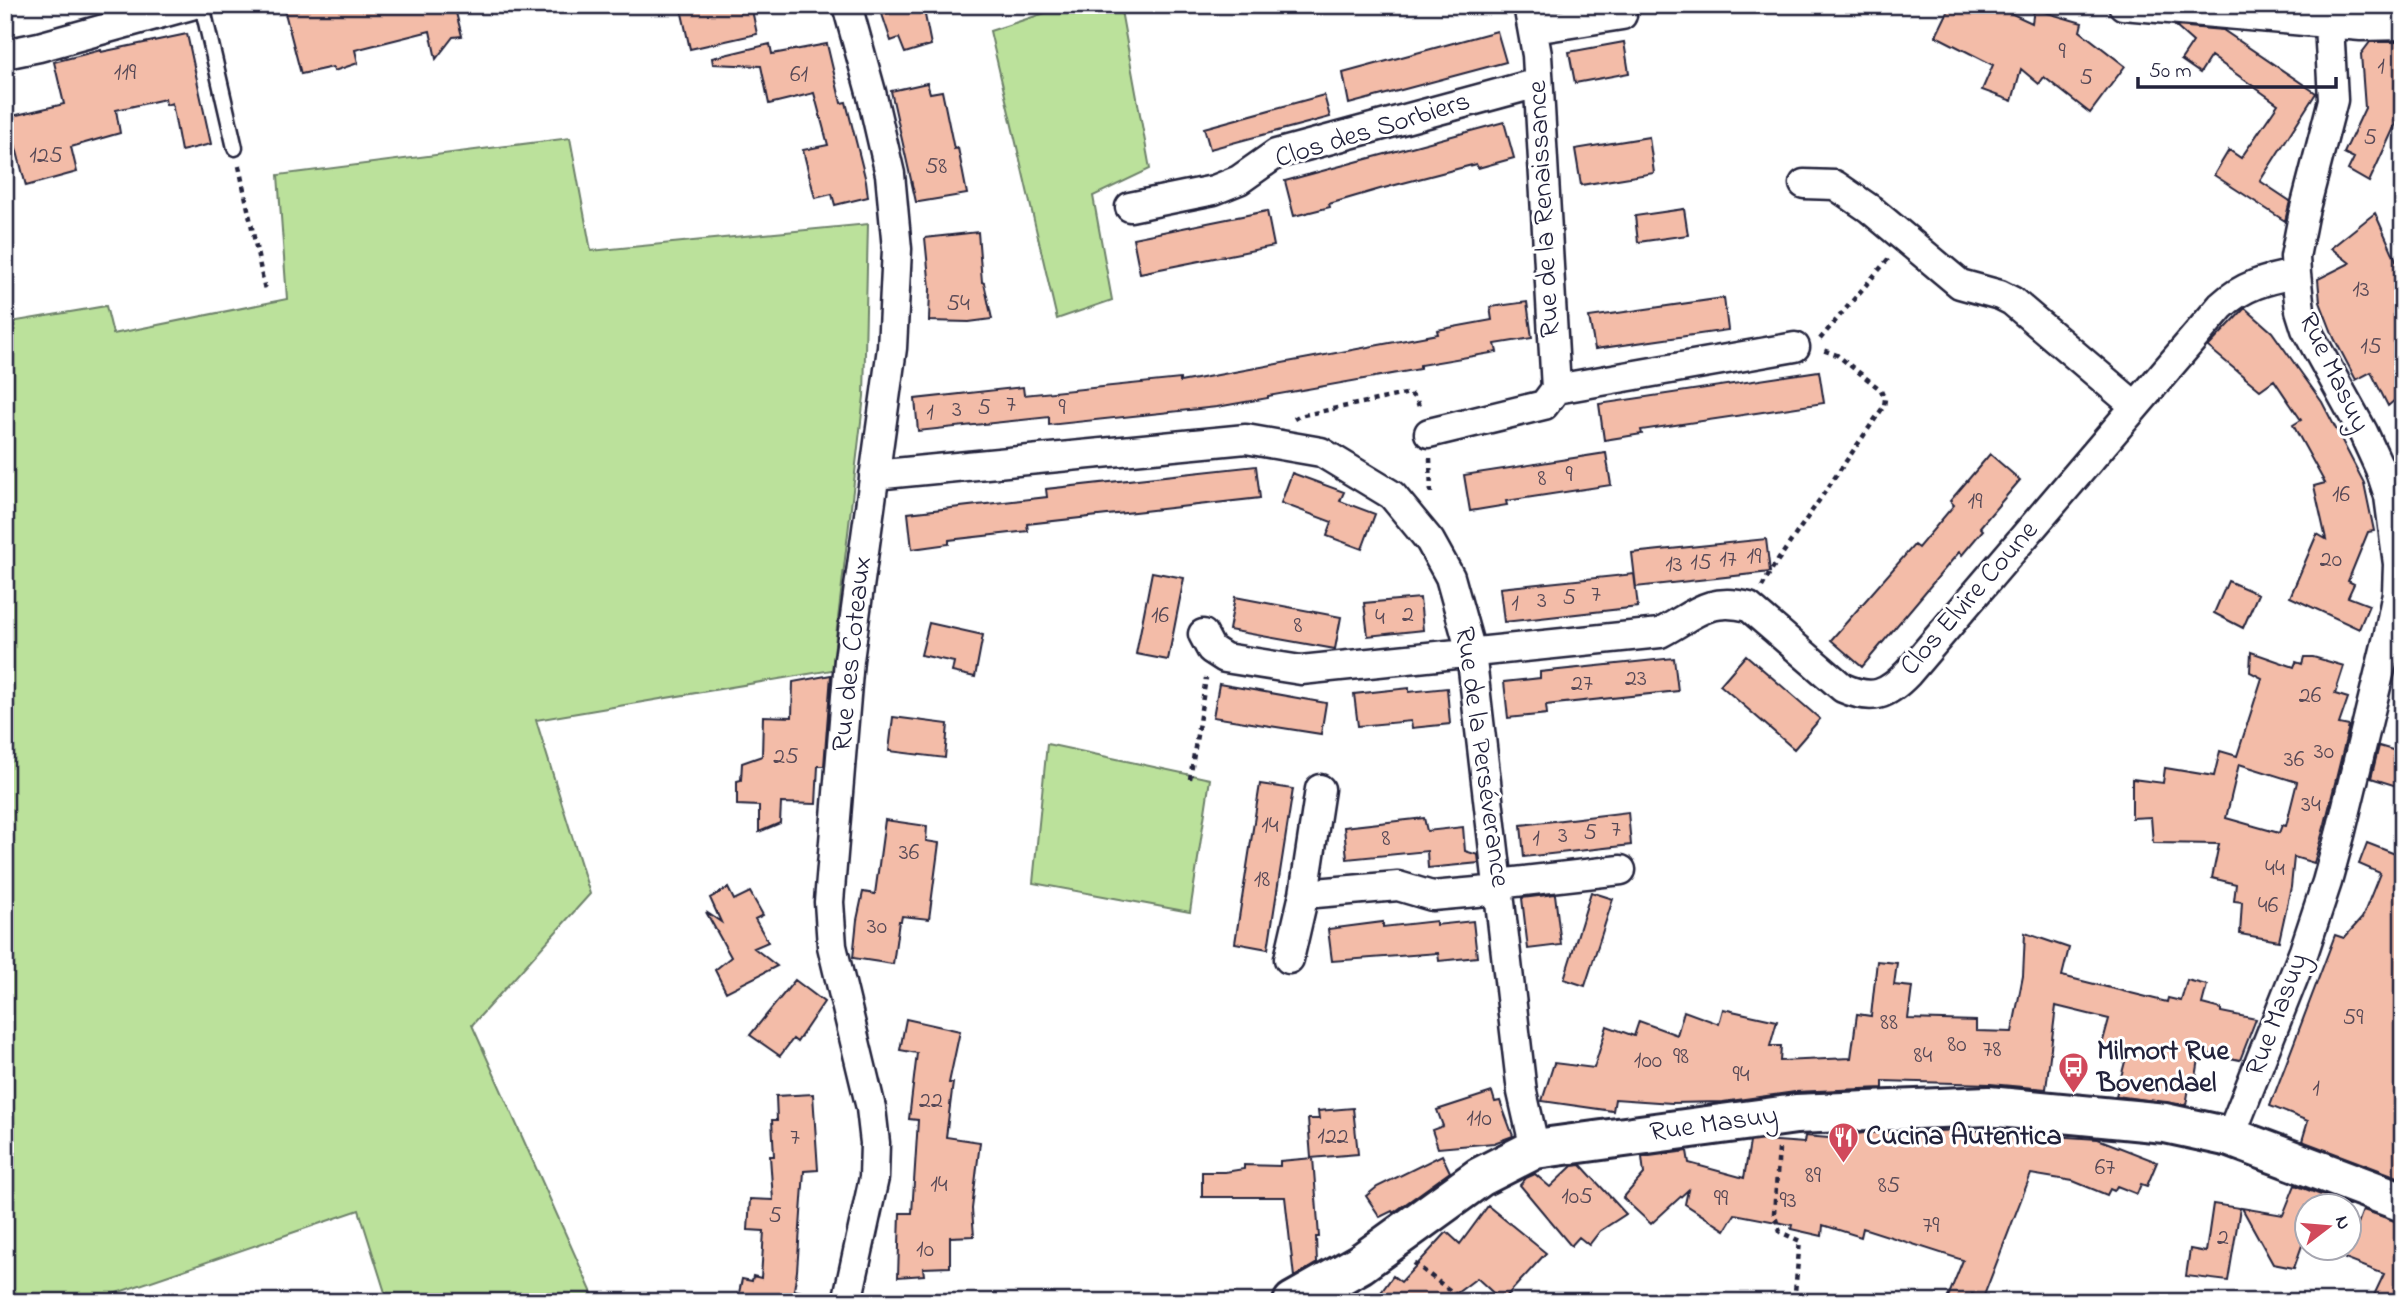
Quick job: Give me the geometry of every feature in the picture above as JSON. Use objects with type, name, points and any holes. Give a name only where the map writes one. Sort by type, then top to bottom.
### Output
[{"type":"street","points":[[5,54],[191,5]]},
{"type":"street","name":"Rue des Coteaux","points":[[847,5],[890,174],[897,249],[892,348],[849,660],[829,902],[832,946],[871,1108],[875,1143],[874,1178],[847,1302]]},
{"type":"street","points":[[2123,5],[2328,15],[2361,26],[2403,25]]},
{"type":"street","name":"Rue de la Renaissance","points":[[1556,389],[1538,83],[1531,17],[1622,15]]},
{"type":"street","name":"Rue Masuy","points":[[1293,1302],[1360,1264],[1480,1177],[1535,1149],[1782,1115],[1988,1106],[2165,1123],[2230,1137],[2304,951],[2327,882],[2397,593],[2398,564],[2389,496],[2380,469],[2306,329],[2300,310],[2295,257],[2333,100],[2328,15]]},
{"type":"street","name":"Clos des Sorbiers","points":[[1130,207],[1214,190],[1239,180],[1276,154],[1538,83]]},
{"type":"street","points":[[1804,184],[1835,185],[1852,194],[1960,284],[2012,301],[2135,407]]},
{"type":"street","name":"Clos Elvire Coune","points":[[1749,607],[1843,688],[1859,695],[1874,696],[1888,691],[1908,673],[2221,306],[2234,294],[2272,278],[2296,274]]},
{"type":"street","points":[[1429,433],[1544,405],[1556,389],[1804,347]]},
{"type":"street","name":"Rue de la Perséverance","points":[[874,475],[1236,439],[1263,441],[1321,452],[1392,495],[1430,541],[1450,577],[1472,652],[1522,1091],[1535,1149]]},
{"type":"street","points":[[1207,642],[1226,658],[1301,670],[1660,633],[1702,607],[1737,604],[1749,607]]},
{"type":"street","points":[[1289,959],[1304,894],[1320,789]]},
{"type":"street","points":[[1304,894],[1398,886],[1432,896],[1621,870]]},
{"type":"street","points":[[2230,1137],[2403,1202]]},
{"type":"lane","points":[[202,5],[235,148]]},
{"type":"path","points":[[235,148],[265,290]]},
{"type":"path","points":[[1749,607],[1884,406],[1885,399],[1881,390],[1837,355],[1804,347],[1906,239]]},
{"type":"path","points":[[1263,441],[1298,416],[1410,393],[1418,401],[1429,433]]},
{"type":"path","points":[[1190,779],[1207,642]]},
{"type":"path","points":[[1782,1115],[1774,1213],[1780,1231],[1800,1241],[1794,1302]]},
{"type":"path","points":[[1389,1243],[1465,1302]]},
{"type":"green space","points":[[1049,5],[1120,5],[1150,169],[1093,196],[1112,300],[1057,319],[990,31],[1051,11]]},
{"type":"green space","points":[[570,138],[591,251],[868,224],[864,396],[832,670],[536,720],[590,894],[472,1025],[596,1302],[388,1302],[359,1210],[90,1302],[5,1302],[5,323],[106,306],[113,334],[287,299],[278,175]]},
{"type":"green space","points":[[1047,744],[1210,779],[1190,912],[1033,883]]},
{"type":"building","points":[[283,5],[454,5],[462,36],[453,37],[436,59],[430,31],[355,50],[358,63],[334,71],[333,67],[301,74]]},
{"type":"building","points":[[700,5],[751,5],[757,34],[690,49],[681,9]]},
{"type":"building","points":[[910,5],[923,5],[931,45],[905,53],[899,38],[891,41],[882,14]]},
{"type":"building","points":[[1951,5],[1993,5],[2032,23],[2034,9],[2082,23],[2080,31],[2125,66],[2090,113],[2044,77],[2039,84],[2021,69],[2012,101],[1982,90],[1993,65],[1936,36]]},
{"type":"building","points":[[2175,26],[2223,30],[2316,93],[2260,181],[2290,201],[2285,221],[2214,175],[2229,150],[2241,158],[2278,104],[2211,56],[2200,73],[2181,60],[2193,42]]},
{"type":"building","points":[[1497,31],[1506,62],[1349,104],[1343,73]]},
{"type":"building","points":[[187,34],[211,144],[181,151],[172,103],[166,105],[165,99],[116,110],[120,133],[71,147],[77,172],[26,186],[8,117],[64,104],[54,62]]},
{"type":"building","points":[[1624,42],[1629,73],[1575,83],[1569,52]]},
{"type":"building","points":[[2370,42],[2403,42],[2403,118],[2398,119],[2369,182],[2348,170],[2354,158],[2344,153],[2365,108],[2361,54]]},
{"type":"building","points":[[770,44],[772,54],[827,44],[841,103],[846,102],[868,197],[835,205],[832,194],[815,198],[803,150],[828,145],[814,93],[769,104],[761,66],[713,64],[712,58]]},
{"type":"building","points":[[927,83],[930,93],[942,91],[954,149],[958,148],[967,194],[916,202],[891,91]]},
{"type":"building","points":[[1324,95],[1330,117],[1210,149],[1204,128]]},
{"type":"building","points":[[1504,122],[1514,158],[1478,168],[1476,164],[1380,189],[1329,204],[1330,207],[1294,216],[1285,181]]},
{"type":"building","points":[[1649,137],[1654,173],[1581,185],[1575,149]]},
{"type":"building","points":[[1684,209],[1688,235],[1638,242],[1635,216]]},
{"type":"building","points":[[1267,211],[1274,246],[1140,273],[1133,238]]},
{"type":"building","points":[[2375,213],[2403,276],[2403,393],[2388,406],[2371,372],[2356,380],[2334,338],[2320,302],[2318,279],[2350,263],[2331,248]]},
{"type":"building","points":[[978,232],[982,282],[992,319],[969,322],[929,321],[930,288],[925,238]]},
{"type":"building","points":[[1724,298],[1728,330],[1595,349],[1589,317]]},
{"type":"building","points":[[1527,302],[1532,338],[1495,344],[1497,352],[1420,365],[1420,369],[1217,407],[1049,425],[1049,417],[918,431],[915,399],[1023,387],[1024,395],[1180,379],[1180,382],[1438,334],[1437,330],[1492,320],[1490,307]]},
{"type":"building","points":[[2245,308],[2272,332],[2322,402],[2364,483],[2374,531],[2368,532],[2348,581],[2354,584],[2348,597],[2369,605],[2359,629],[2290,597],[2317,534],[2326,539],[2314,486],[2325,483],[2293,425],[2301,420],[2274,380],[2260,390],[2208,347]]},
{"type":"building","points":[[1819,371],[1824,403],[1641,430],[1642,434],[1604,440],[1599,404]]},
{"type":"building","points":[[1606,453],[1611,485],[1506,501],[1507,505],[1470,511],[1464,475]]},
{"type":"building","points":[[1990,454],[2020,480],[1980,527],[1983,530],[1962,555],[1959,552],[1862,667],[1831,640],[1914,545],[1918,548],[1954,505],[1950,501]]},
{"type":"building","points":[[1256,466],[1260,498],[1027,524],[1028,531],[949,540],[949,544],[912,549],[908,513],[1047,497],[1046,489]]},
{"type":"building","points":[[1292,473],[1344,492],[1340,501],[1375,514],[1362,549],[1327,536],[1332,522],[1281,503]]},
{"type":"building","points":[[1766,539],[1770,572],[1636,587],[1632,553]]},
{"type":"building","points":[[1152,572],[1184,578],[1168,660],[1136,654]]},
{"type":"building","points":[[1634,574],[1638,607],[1504,622],[1500,588]]},
{"type":"building","points":[[2228,581],[2258,594],[2243,628],[2214,613]]},
{"type":"building","points":[[1235,597],[1341,617],[1335,649],[1229,630]]},
{"type":"building","points":[[1420,598],[1423,630],[1368,636],[1364,603]]},
{"type":"building","points":[[929,623],[983,635],[975,677],[952,672],[954,662],[921,655]]},
{"type":"building","points":[[2251,652],[2294,667],[2296,662],[2302,664],[2304,657],[2313,657],[2344,666],[2335,694],[2348,698],[2339,724],[2349,726],[2314,863],[2294,857],[2291,887],[2279,941],[2240,934],[2242,902],[2234,901],[2236,884],[2212,878],[2219,844],[2153,843],[2151,817],[2132,818],[2132,779],[2163,783],[2165,768],[2214,776],[2220,751],[2237,756],[2262,678],[2250,672]],"holes":[[[2239,764],[2297,782],[2286,826],[2282,825],[2279,833],[2226,818]]]},
{"type":"building","points":[[1746,655],[1820,719],[1794,749],[1720,685]]},
{"type":"building","points":[[1674,658],[1678,691],[1546,705],[1547,714],[1508,718],[1504,682],[1540,678],[1540,672]]},
{"type":"building","points":[[831,675],[824,766],[818,766],[816,804],[781,803],[780,823],[759,832],[759,806],[737,805],[737,781],[741,780],[742,763],[762,756],[763,716],[792,717],[793,682]]},
{"type":"building","points":[[1219,684],[1326,703],[1321,734],[1213,717]]},
{"type":"building","points":[[1409,688],[1409,692],[1447,688],[1450,724],[1412,728],[1411,721],[1358,726],[1354,694]]},
{"type":"building","points":[[893,717],[948,724],[945,758],[889,751]]},
{"type":"building","points":[[2379,746],[2403,753],[2403,788],[2371,778]]},
{"type":"building","points":[[1260,784],[1293,789],[1268,949],[1235,943]]},
{"type":"building","points":[[1628,812],[1631,845],[1524,857],[1521,825]]},
{"type":"building","points":[[1424,818],[1427,831],[1463,827],[1465,851],[1478,855],[1479,863],[1428,868],[1427,851],[1347,859],[1344,827]]},
{"type":"building","points":[[885,820],[927,826],[926,841],[939,843],[929,919],[902,916],[893,964],[853,958],[863,892],[875,894]]},
{"type":"building","points":[[2367,843],[2403,857],[2403,1101],[2397,1116],[2403,1118],[2403,1179],[2302,1141],[2308,1121],[2270,1106],[2335,935],[2344,938],[2362,918],[2380,873],[2359,864]]},
{"type":"building","points":[[728,888],[734,900],[750,892],[763,915],[755,919],[768,942],[754,948],[777,966],[726,992],[715,970],[731,957],[706,912],[721,922],[710,898]]},
{"type":"building","points":[[1591,892],[1613,899],[1585,986],[1564,979]]},
{"type":"building","points":[[1555,894],[1561,945],[1528,949],[1522,898]]},
{"type":"building","points":[[1436,921],[1436,925],[1473,921],[1477,957],[1439,961],[1438,953],[1332,961],[1328,929],[1383,922],[1383,927]]},
{"type":"building","points":[[2025,933],[2069,948],[2062,976],[2167,1002],[2168,998],[2181,1001],[2187,980],[2207,985],[2202,1004],[2221,1009],[2221,1012],[2256,1019],[2240,1060],[2200,1052],[2196,1078],[2191,1077],[2186,1105],[2116,1096],[2127,1054],[2101,1048],[2109,1019],[2056,1006],[2046,1089],[1990,1084],[1883,1081],[1883,1088],[1795,1092],[1723,1102],[1672,1103],[1615,1099],[1613,1111],[1542,1101],[1554,1063],[1594,1068],[1607,1026],[1634,1036],[1639,1021],[1677,1035],[1684,1011],[1719,1024],[1723,1009],[1777,1021],[1770,1046],[1781,1046],[1780,1061],[1851,1058],[1857,1014],[1871,1016],[1877,961],[1897,963],[1894,985],[1912,987],[1908,1019],[1976,1021],[1976,1031],[2012,1032],[2023,976]]},
{"type":"building","points":[[795,980],[824,1002],[797,1042],[793,1039],[780,1056],[750,1035]]},
{"type":"building","points":[[906,1019],[960,1031],[949,1083],[953,1083],[946,1137],[980,1142],[972,1209],[974,1236],[950,1237],[950,1267],[923,1268],[924,1275],[898,1277],[900,1213],[912,1213],[918,1120],[909,1119],[917,1053],[900,1050]]},
{"type":"building","points":[[1492,1092],[1495,1102],[1500,1101],[1513,1136],[1494,1143],[1438,1148],[1432,1130],[1443,1126],[1437,1110]]},
{"type":"building","points":[[813,1094],[818,1170],[804,1171],[794,1290],[806,1293],[805,1302],[737,1302],[742,1279],[752,1281],[753,1276],[761,1278],[764,1231],[748,1230],[750,1199],[773,1200],[770,1156],[774,1156],[772,1120],[777,1120],[776,1096]]},
{"type":"building","points":[[1353,1108],[1358,1154],[1311,1158],[1308,1119],[1319,1119],[1318,1111]]},
{"type":"building","points":[[1970,1130],[2037,1139],[2037,1135],[2098,1139],[2157,1162],[2147,1186],[2141,1184],[2137,1194],[2117,1186],[2114,1191],[2110,1189],[2107,1195],[2073,1181],[2031,1174],[1983,1298],[1972,1294],[1969,1302],[1946,1302],[1963,1260],[1863,1228],[1861,1237],[1823,1225],[1822,1236],[1791,1229],[1792,1225],[1735,1214],[1725,1230],[1685,1204],[1688,1190],[1651,1224],[1623,1198],[1644,1174],[1642,1157],[1687,1151],[1689,1163],[1744,1178],[1750,1142],[1765,1140],[1804,1143],[1805,1136],[1829,1138],[1864,1133]]},
{"type":"building","points":[[1442,1155],[1450,1172],[1393,1213],[1392,1211],[1380,1217],[1366,1196],[1377,1187]]},
{"type":"building","points":[[1313,1158],[1319,1237],[1316,1237],[1317,1263],[1294,1277],[1285,1197],[1202,1197],[1202,1172],[1244,1169],[1244,1165],[1280,1166],[1280,1161]]},
{"type":"building","points":[[1581,1165],[1626,1214],[1600,1231],[1589,1245],[1579,1237],[1571,1246],[1520,1185],[1535,1174],[1550,1187],[1572,1166]]},
{"type":"building","points":[[2295,1185],[2313,1192],[2292,1192]]},
{"type":"building","points":[[2292,1192],[2292,1262],[2296,1262],[2294,1268],[2273,1264],[2242,1208],[2283,1215]]},
{"type":"building","points":[[2213,1204],[2240,1208],[2228,1281],[2186,1276],[2190,1249],[2206,1252]]},
{"type":"building","points":[[1488,1206],[1546,1253],[1502,1301],[1477,1278],[1445,1302],[1374,1302],[1393,1276],[1401,1282],[1447,1232],[1460,1244]]},
{"type":"building","points":[[2363,1210],[2403,1223],[2403,1302],[2388,1302],[2374,1295],[2384,1274],[2353,1262],[2362,1262]]},
{"type":"place","name":"Milmort Rue Bovendael","points":[[2074,1095]]},
{"type":"place","name":"Cucina Autentica","points":[[1843,1164]]}]
